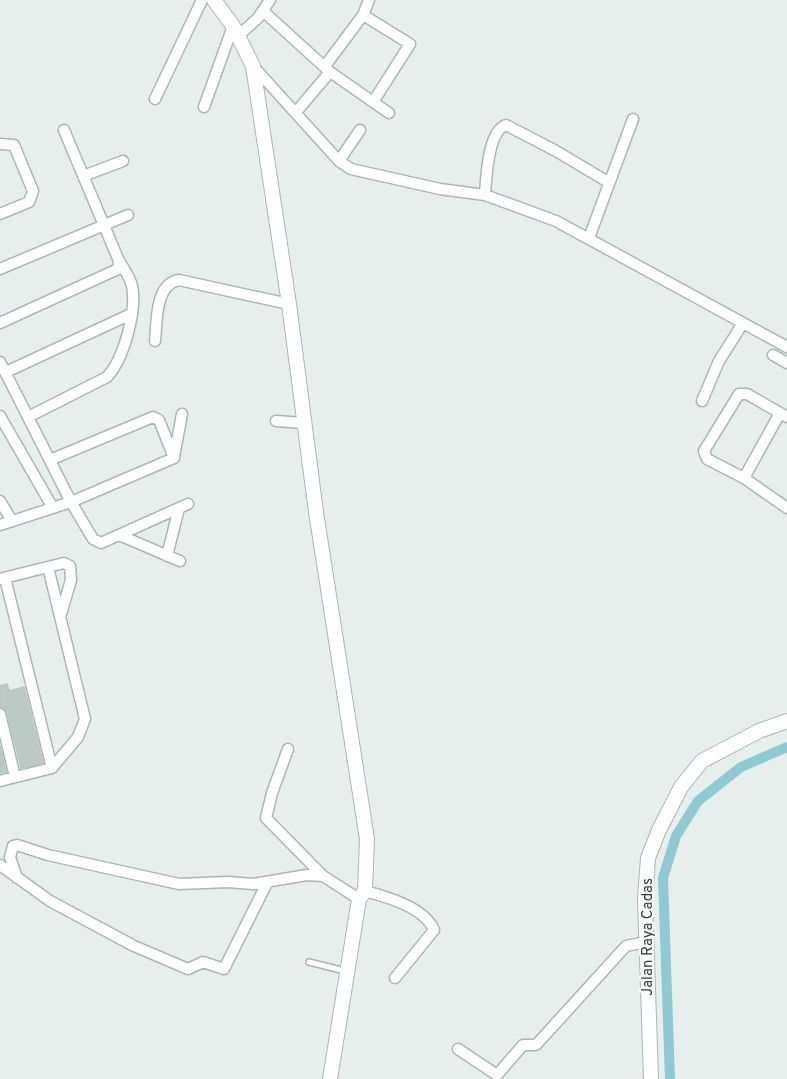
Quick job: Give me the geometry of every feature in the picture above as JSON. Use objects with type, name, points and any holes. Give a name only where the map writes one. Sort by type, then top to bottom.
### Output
[{"type":"street","points":[[154,99],[202,0]]},
{"type":"street","points":[[214,0],[236,31],[253,66],[339,161],[351,169],[485,195],[556,221],[787,347]]},
{"type":"street","points":[[204,107],[236,31],[263,11],[270,0]]},
{"type":"street","points":[[296,112],[363,15],[369,0]]},
{"type":"street","points":[[263,11],[327,69],[388,113]]},
{"type":"street","points":[[363,15],[410,44],[373,102]]},
{"type":"street","points":[[253,66],[367,839],[362,895],[330,1079]]},
{"type":"street","points":[[589,238],[633,119]]},
{"type":"street","points":[[485,195],[487,165],[496,132],[506,125],[608,182]]},
{"type":"street","points":[[30,416],[107,377],[120,356],[131,314],[132,286],[102,224],[64,130]]},
{"type":"street","points":[[339,161],[360,130]]},
{"type":"street","points":[[0,144],[14,145],[33,195],[29,202],[0,214]]},
{"type":"street","points":[[83,176],[123,161]]},
{"type":"street","points":[[0,269],[128,214]]},
{"type":"street","points":[[0,323],[116,271],[119,261]]},
{"type":"street","points":[[155,341],[162,292],[172,281],[179,280],[289,304]]},
{"type":"street","points":[[131,314],[3,367],[30,416],[71,502],[96,542],[101,543],[184,506],[167,556]]},
{"type":"street","points":[[702,401],[719,361],[742,323]]},
{"type":"street","points":[[772,355],[787,363]]},
{"type":"street","points":[[744,478],[784,415],[747,394],[739,394],[704,451],[707,459],[785,503]]},
{"type":"street","points":[[174,458],[182,414]]},
{"type":"street","points":[[0,416],[53,508]]},
{"type":"street","points":[[50,459],[153,417],[159,420],[174,458]]},
{"type":"street","points":[[276,421],[304,423]]},
{"type":"street","points":[[0,525],[71,502],[174,458]]},
{"type":"street","points":[[0,501],[12,521]]},
{"type":"street","points":[[119,535],[180,561]]},
{"type":"street","points":[[52,768],[2,579],[64,563],[72,570],[60,617]]},
{"type":"street","points":[[0,781],[52,768],[78,737],[85,719],[85,711],[48,567]]},
{"type":"street","points":[[0,714],[15,777]]},
{"type":"street","name":"Jalan Raya Cadas","points":[[651,1079],[646,942],[648,858],[681,787],[695,767],[710,756],[787,721]]},
{"type":"street","points":[[288,749],[272,793],[266,818],[323,876],[362,895],[401,903],[418,914],[434,930],[395,978]]},
{"type":"street","points":[[17,878],[10,857],[13,846],[17,845],[48,855],[117,869],[162,882],[267,883],[307,875],[323,876]]},
{"type":"street","points":[[0,866],[50,901],[134,946],[188,969],[203,962],[224,969],[267,883]]},
{"type":"street","points":[[458,1049],[496,1077],[523,1045],[536,1046],[551,1032],[626,946],[646,942]]},
{"type":"lane","points":[[309,962],[347,971]]},
{"type":"building","points":[[7,684],[9,691],[24,687],[43,763],[21,768],[7,712],[0,707],[0,686]]},
{"type":"building","points":[[0,746],[6,772],[0,773]]},
{"type":"waterway","points":[[670,1079],[663,878],[676,836],[698,801],[741,767],[787,747]]}]
